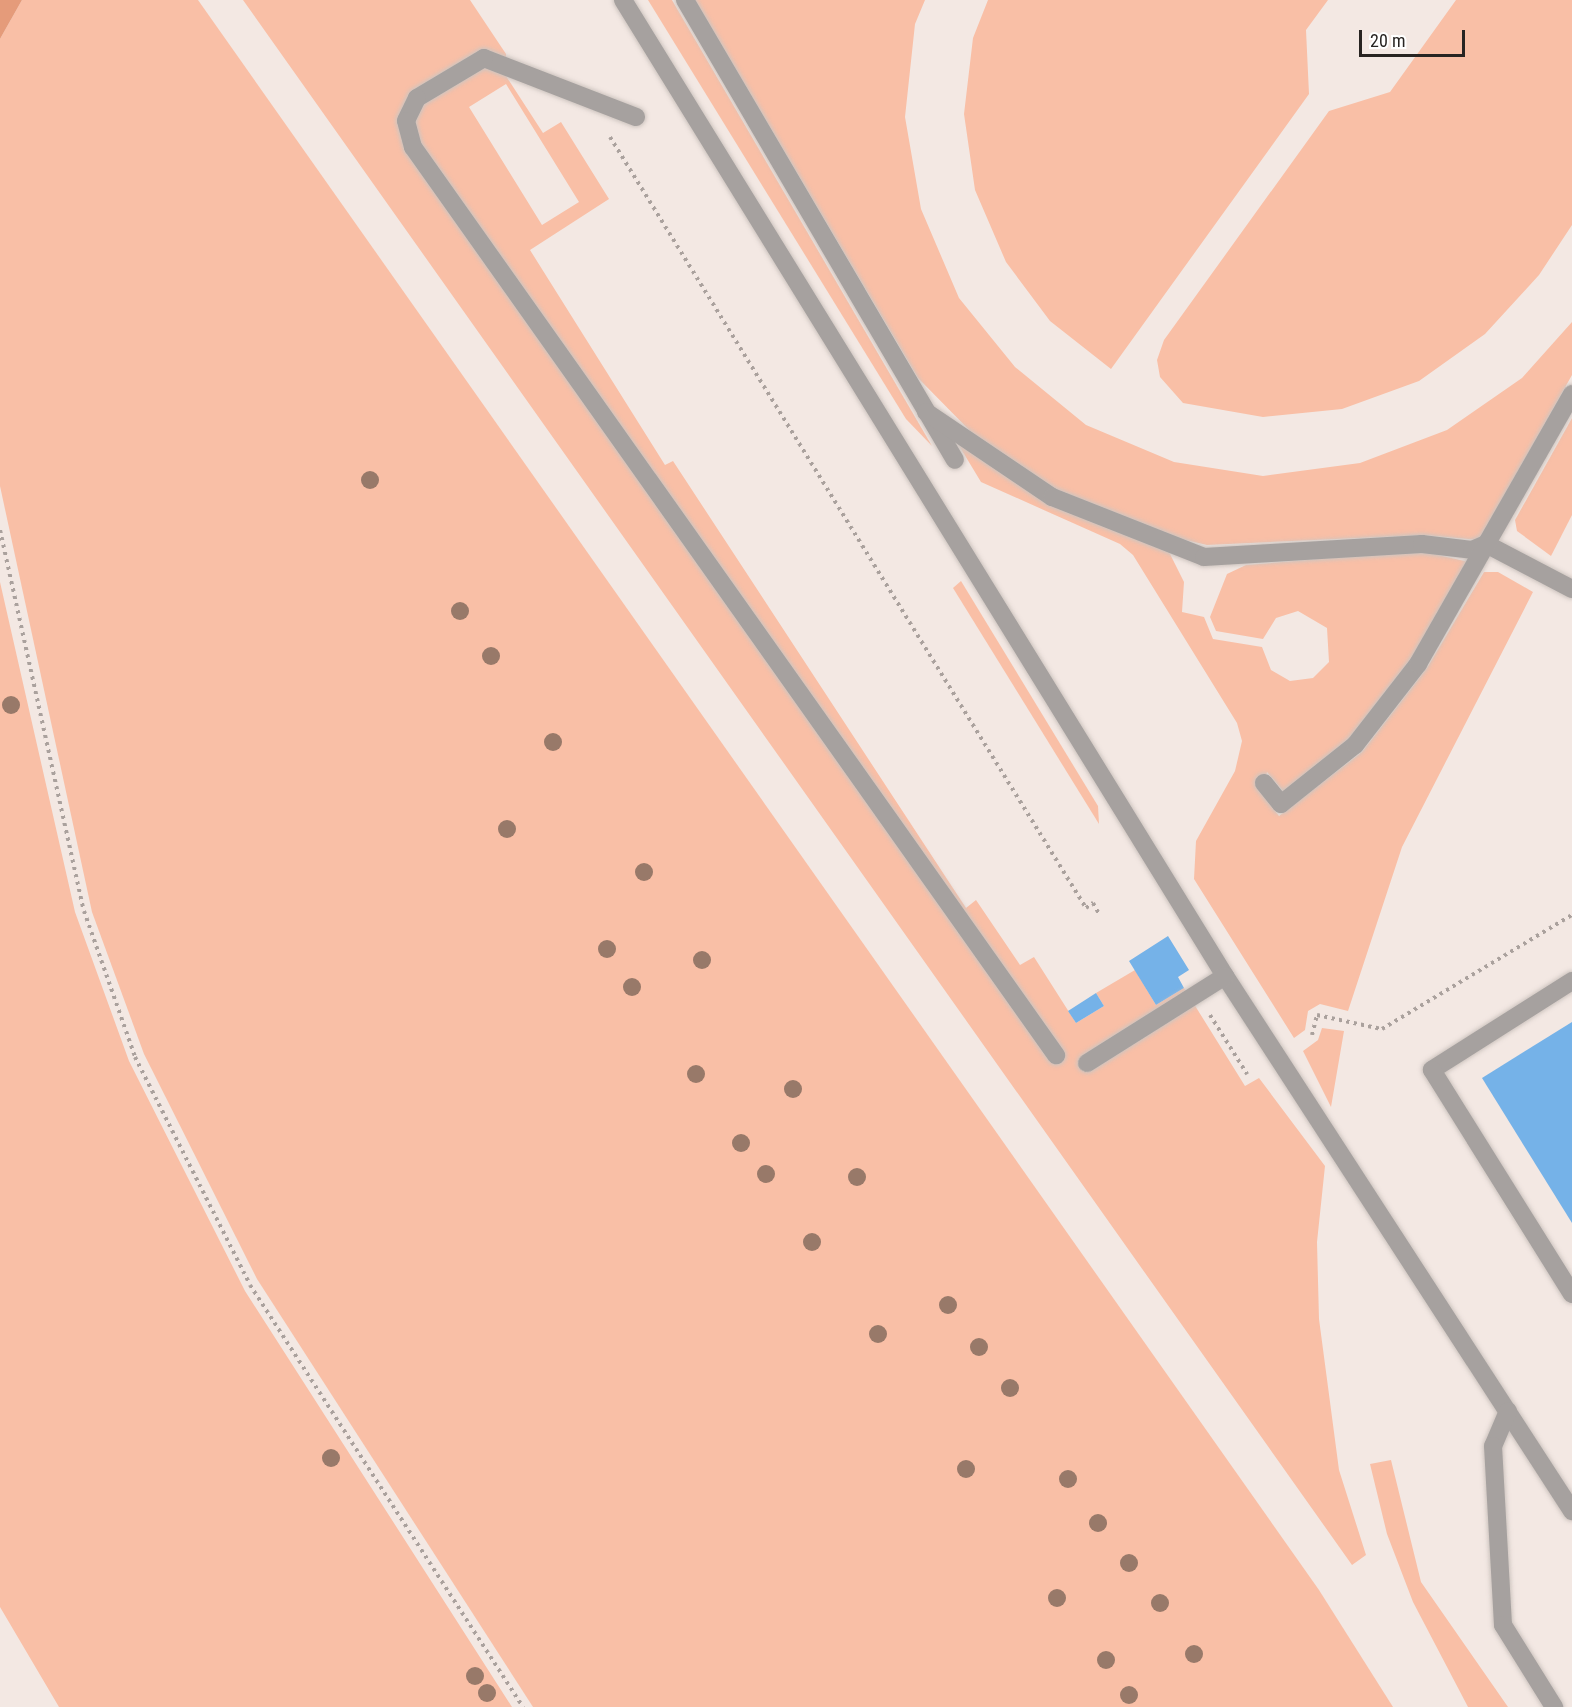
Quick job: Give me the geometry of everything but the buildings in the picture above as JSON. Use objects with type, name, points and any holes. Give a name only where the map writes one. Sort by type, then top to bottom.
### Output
[{"type":"lane","points":[[623,0],[1225,976],[1572,1511]]},
{"type":"lane","points":[[685,0],[955,460]]},
{"type":"lane","points":[[636,117],[484,58],[417,98],[406,121],[413,147],[1056,1055]]},
{"type":"lane","points":[[1264,783],[1281,804],[1355,744],[1418,664],[1572,394]]},
{"type":"lane","points":[[926,412],[1052,497],[1204,557],[1422,544],[1472,550],[1486,544]]},
{"type":"lane","points":[[1486,544],[1572,589]]},
{"type":"lane","points":[[1087,1063],[1225,976]]},
{"type":"lane","points":[[1572,981],[1432,1070],[1572,1294]]},
{"type":"lane","points":[[1508,1411],[1493,1446],[1503,1625],[1554,1707]]},
{"type":"path","points":[[586,98],[1086,908],[1093,903],[1099,914]]},
{"type":"path","points":[[0,530],[75,878],[135,1057],[250,1285],[523,1707]]},
{"type":"path","points":[[1312,1035],[1317,1015],[1382,1029],[1572,915]]},
{"type":"path","points":[[1195,993],[1247,1074]]},
{"type":"shaded area","points":[[0,0],[22,0],[0,39]]},
{"type":"shaded area","points":[[22,0],[198,0],[1319,1590],[1393,1707],[533,1707],[257,1279],[144,1054],[92,912],[0,486],[0,39]]},
{"type":"shaded area","points":[[243,0],[470,0],[506,54],[506,76],[543,133],[561,122],[609,199],[530,250],[665,465],[673,461],[966,908],[976,900],[1020,965],[1034,957],[1076,1023],[1104,1006],[1096,993],[1135,970],[1156,1005],[1184,988],[1245,1086],[1259,1078],[1325,1166],[1317,1242],[1319,1319],[1339,1470],[1366,1555],[1352,1565]],"holes":[[[506,84],[579,202],[542,225],[469,107]]]},
{"type":"shaded area","points":[[648,0],[672,0],[932,446],[906,419]]},
{"type":"shaded area","points":[[695,0],[925,0],[915,24],[905,117],[921,209],[959,298],[1015,367],[1086,425],[1174,462],[1263,476],[1360,463],[1447,430],[1522,378],[1572,322],[1572,375],[1479,540],[1424,535],[1207,545],[1168,536],[1050,489],[979,440],[918,378]]},
{"type":"shaded area","points":[[988,0],[1328,0],[1306,30],[1309,94],[1111,369],[1050,321],[1006,262],[975,190],[964,114],[973,38]]},
{"type":"shaded area","points":[[1456,0],[1572,0],[1572,225],[1539,275],[1485,334],[1419,381],[1342,409],[1263,417],[1183,403],[1160,377],[1157,360],[1164,340],[1329,111],[1390,92]]},
{"type":"shaded area","points":[[1572,418],[1572,515],[1551,556],[1517,531],[1515,520]]},
{"type":"shaded area","points":[[955,439],[1169,552],[1184,582],[1182,612],[1204,617],[1213,639],[1262,647],[1271,670],[1290,681],[1313,678],[1329,662],[1327,628],[1298,611],[1276,618],[1263,639],[1216,631],[1210,617],[1227,574],[1246,565],[1420,551],[1469,562],[1412,657],[1349,738],[1284,792],[1267,772],[1262,794],[1279,816],[1362,752],[1427,668],[1484,572],[1498,572],[1533,592],[1402,847],[1348,1011],[1320,1004],[1308,1011],[1305,1030],[1294,1038],[1194,879],[1196,841],[1235,771],[1242,741],[1237,723],[1133,555],[1120,544],[981,482]]},
{"type":"shaded area","points":[[961,581],[1098,806],[1099,824],[953,588]]},
{"type":"shaded area","points":[[0,582],[75,912],[129,1061],[245,1291],[512,1707],[59,1707],[0,1607]]},
{"type":"shaded area","points":[[1322,1028],[1344,1031],[1331,1107],[1303,1051],[1318,1040]]},
{"type":"shaded area","points":[[1391,1460],[1421,1582],[1508,1707],[1468,1707],[1413,1602],[1387,1534],[1370,1464]]}]
